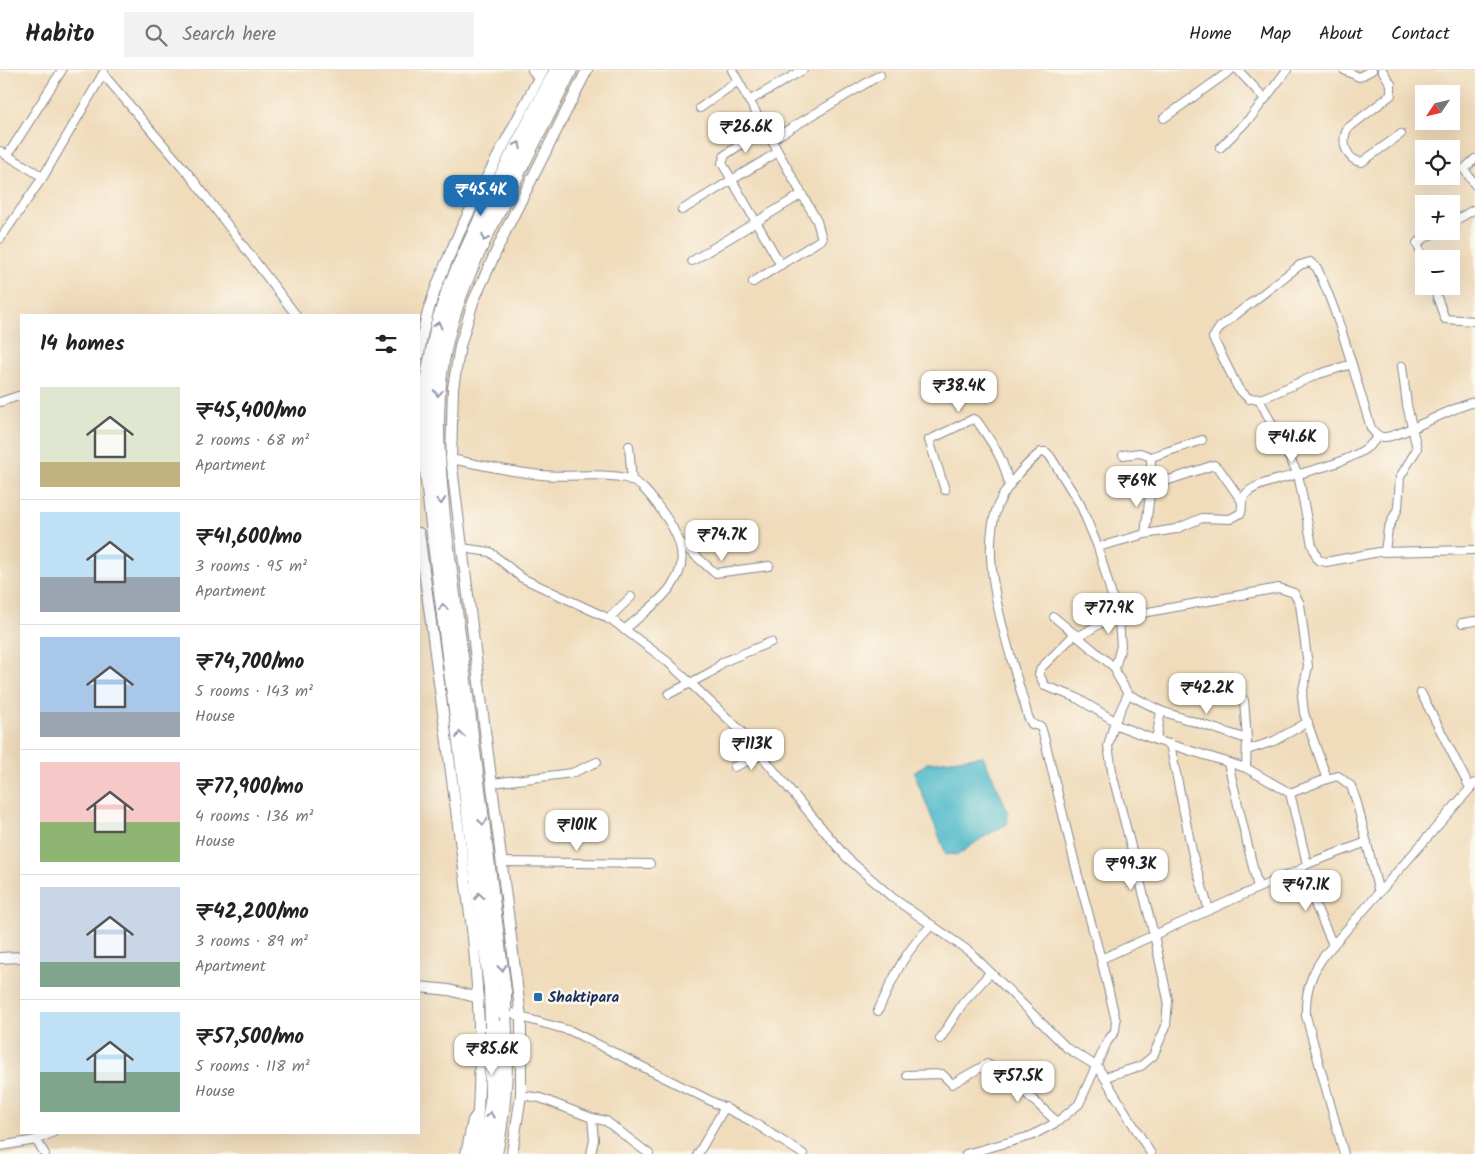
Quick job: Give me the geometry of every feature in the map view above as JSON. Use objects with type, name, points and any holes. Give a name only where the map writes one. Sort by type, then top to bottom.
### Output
[{"type":"highway","points":[[496,1154],[501,1128],[506,1076],[504,992],[425,453],[424,422],[428,376],[438,324],[450,287],[494,191],[557,70]]},
{"type":"highway","points":[[484,1154],[492,1102],[493,1076],[490,974],[455,654],[437,456],[441,363],[452,317],[481,246],[570,70]]},
{"type":"main road","points":[[512,1154],[521,1095],[521,1017],[451,459],[453,388],[460,346],[473,302],[506,230],[587,70]]},
{"type":"main road","points":[[420,350],[428,309],[446,262],[538,73]]},
{"type":"main road","points":[[420,540],[479,998],[481,1032],[478,1111],[474,1154]]},
{"type":"main road","points":[[0,958],[20,957]]},
{"type":"main road","points":[[420,987],[449,990],[479,998]]},
{"type":"street","points":[[43,177],[4,154],[62,70]]},
{"type":"street","points":[[732,70],[817,222],[822,239],[753,282]]},
{"type":"street","points":[[749,101],[802,70]]},
{"type":"street","points":[[1164,118],[1231,70]]},
{"type":"street","points":[[1238,70],[1265,99]]},
{"type":"street","points":[[1220,148],[1251,117],[1288,70]]},
{"type":"street","points":[[1344,70],[1359,77],[1372,70]]},
{"type":"street","points":[[1382,70],[1391,84],[1391,95],[1348,128],[1344,134],[1343,142],[1353,159],[1362,162],[1401,134]]},
{"type":"street","points":[[0,239],[43,177],[104,72],[192,177],[295,314]]},
{"type":"street","points":[[772,140],[880,75]]},
{"type":"street","points":[[700,108],[738,81]]},
{"type":"street","points":[[764,128],[722,159],[722,164],[781,265]]},
{"type":"street","points":[[682,210],[778,152]]},
{"type":"street","points":[[1475,159],[1464,169],[1475,186]]},
{"type":"street","points":[[692,261],[802,194]]},
{"type":"street","points":[[1460,218],[1475,209]]},
{"type":"street","points":[[1419,250],[1416,243],[1421,240]]},
{"type":"street","points":[[1352,364],[1319,374],[1258,399],[1250,399],[1238,388],[1214,342],[1214,333],[1307,262],[1317,268],[1330,294],[1339,319],[1371,428],[1378,436],[1388,437],[1475,402]]},
{"type":"street","points":[[1436,295],[1445,319],[1475,321]]},
{"type":"street","points":[[1385,552],[1388,529],[1398,508],[1400,477],[1417,449],[1411,427],[1402,366]]},
{"type":"street","points":[[0,401],[20,395]]},
{"type":"street","points":[[1258,399],[1298,474],[1312,545],[1318,560],[1326,562],[1385,552],[1475,550]]},
{"type":"street","points":[[945,490],[929,440],[973,419],[978,421],[1000,454],[1007,470],[1009,486]]},
{"type":"street","points":[[1241,500],[1248,491],[1267,482],[1298,474],[1363,451],[1371,446],[1378,436]]},
{"type":"street","points":[[1123,455],[1140,453],[1151,457],[1202,440]]},
{"type":"street","points":[[629,446],[632,481]]},
{"type":"street","points":[[966,1154],[1031,1136],[1057,1122],[1079,1104],[1098,1067],[1107,1042],[1116,1027],[1101,959],[1077,872],[1044,737],[1037,726],[1030,723],[1028,717],[997,604],[991,567],[992,532],[998,505],[1009,486],[1039,453],[1048,454],[1080,504],[1098,548],[1118,618],[1121,646],[1115,668]]},
{"type":"street","points":[[1146,534],[1151,486],[1151,457]]},
{"type":"street","points":[[451,459],[542,475],[623,478],[642,486],[674,528],[680,542],[682,560],[678,575],[669,592],[624,630]]},
{"type":"street","points":[[1098,548],[1146,534],[1176,529],[1202,518],[1233,519],[1242,512],[1241,500],[1220,470],[1214,465],[1151,486]]},
{"type":"street","points":[[680,542],[715,572],[768,566]]},
{"type":"street","points":[[462,548],[490,552],[522,578],[608,619],[668,662],[741,731],[846,857],[894,898],[970,952],[1067,1048],[1098,1067],[1151,1154]]},
{"type":"street","points":[[1307,864],[1290,793],[1246,768],[1156,740],[1115,722],[1075,697],[1045,686],[1039,679],[1042,668],[1076,636],[1118,618],[1218,598],[1279,588],[1288,590],[1294,593],[1300,604],[1308,666],[1302,695],[1308,722],[1327,779]]},
{"type":"street","points":[[608,619],[632,597]]},
{"type":"street","points":[[1054,617],[1115,668],[1128,694],[1161,711],[1247,739]]},
{"type":"street","points":[[1462,623],[1475,621]]},
{"type":"street","points":[[668,694],[691,684],[723,662],[771,642]]},
{"type":"street","points":[[1344,1154],[1306,1016],[1305,994],[1317,964],[1472,786],[1421,693]]},
{"type":"street","points":[[1105,1077],[1141,1066],[1153,1056],[1166,1026],[1168,1000],[1154,935],[1113,777],[1108,746],[1115,722],[1128,694]]},
{"type":"street","points":[[1244,700],[1247,739],[1246,768]]},
{"type":"street","points":[[1156,740],[1161,711]]},
{"type":"street","points":[[1247,750],[1274,741],[1308,722]]},
{"type":"street","points":[[1170,744],[1193,856],[1209,910]]},
{"type":"street","points":[[734,767],[761,755]]},
{"type":"street","points":[[493,783],[572,774],[597,762]]},
{"type":"street","points":[[1228,763],[1258,888]]},
{"type":"street","points":[[1290,793],[1338,776],[1351,786],[1379,892]]},
{"type":"street","points":[[1101,959],[1300,870],[1307,864],[1367,842]]},
{"type":"street","points":[[503,862],[650,864]]},
{"type":"street","points":[[1300,870],[1333,945]]},
{"type":"street","points":[[878,1011],[904,958],[913,944],[932,925]]},
{"type":"street","points":[[940,1039],[962,1003],[990,973]]},
{"type":"street","points":[[479,998],[521,1017],[571,1031],[752,1121],[803,1154]]},
{"type":"street","points":[[907,1075],[942,1074],[952,1084],[986,1064],[1015,1084],[1057,1122]]},
{"type":"street","points":[[521,1095],[540,1098],[592,1118],[606,1121],[649,1154]]},
{"type":"street","points":[[698,1154],[725,1107]]},
{"type":"street","points":[[465,1154],[472,1120],[478,1111]]},
{"type":"street","points":[[591,1154],[594,1140],[592,1118]]},
{"type":"street","points":[[0,1146],[36,1140],[50,1134]]},
{"type":"street","points":[[36,1140],[45,1154]]},
{"type":"water","points":[[983,756],[1009,813],[1007,824],[982,838],[958,855],[946,854],[914,773],[927,763]]},
{"type":"place","name":"Shaktipara","points":[[538,997]]}]
